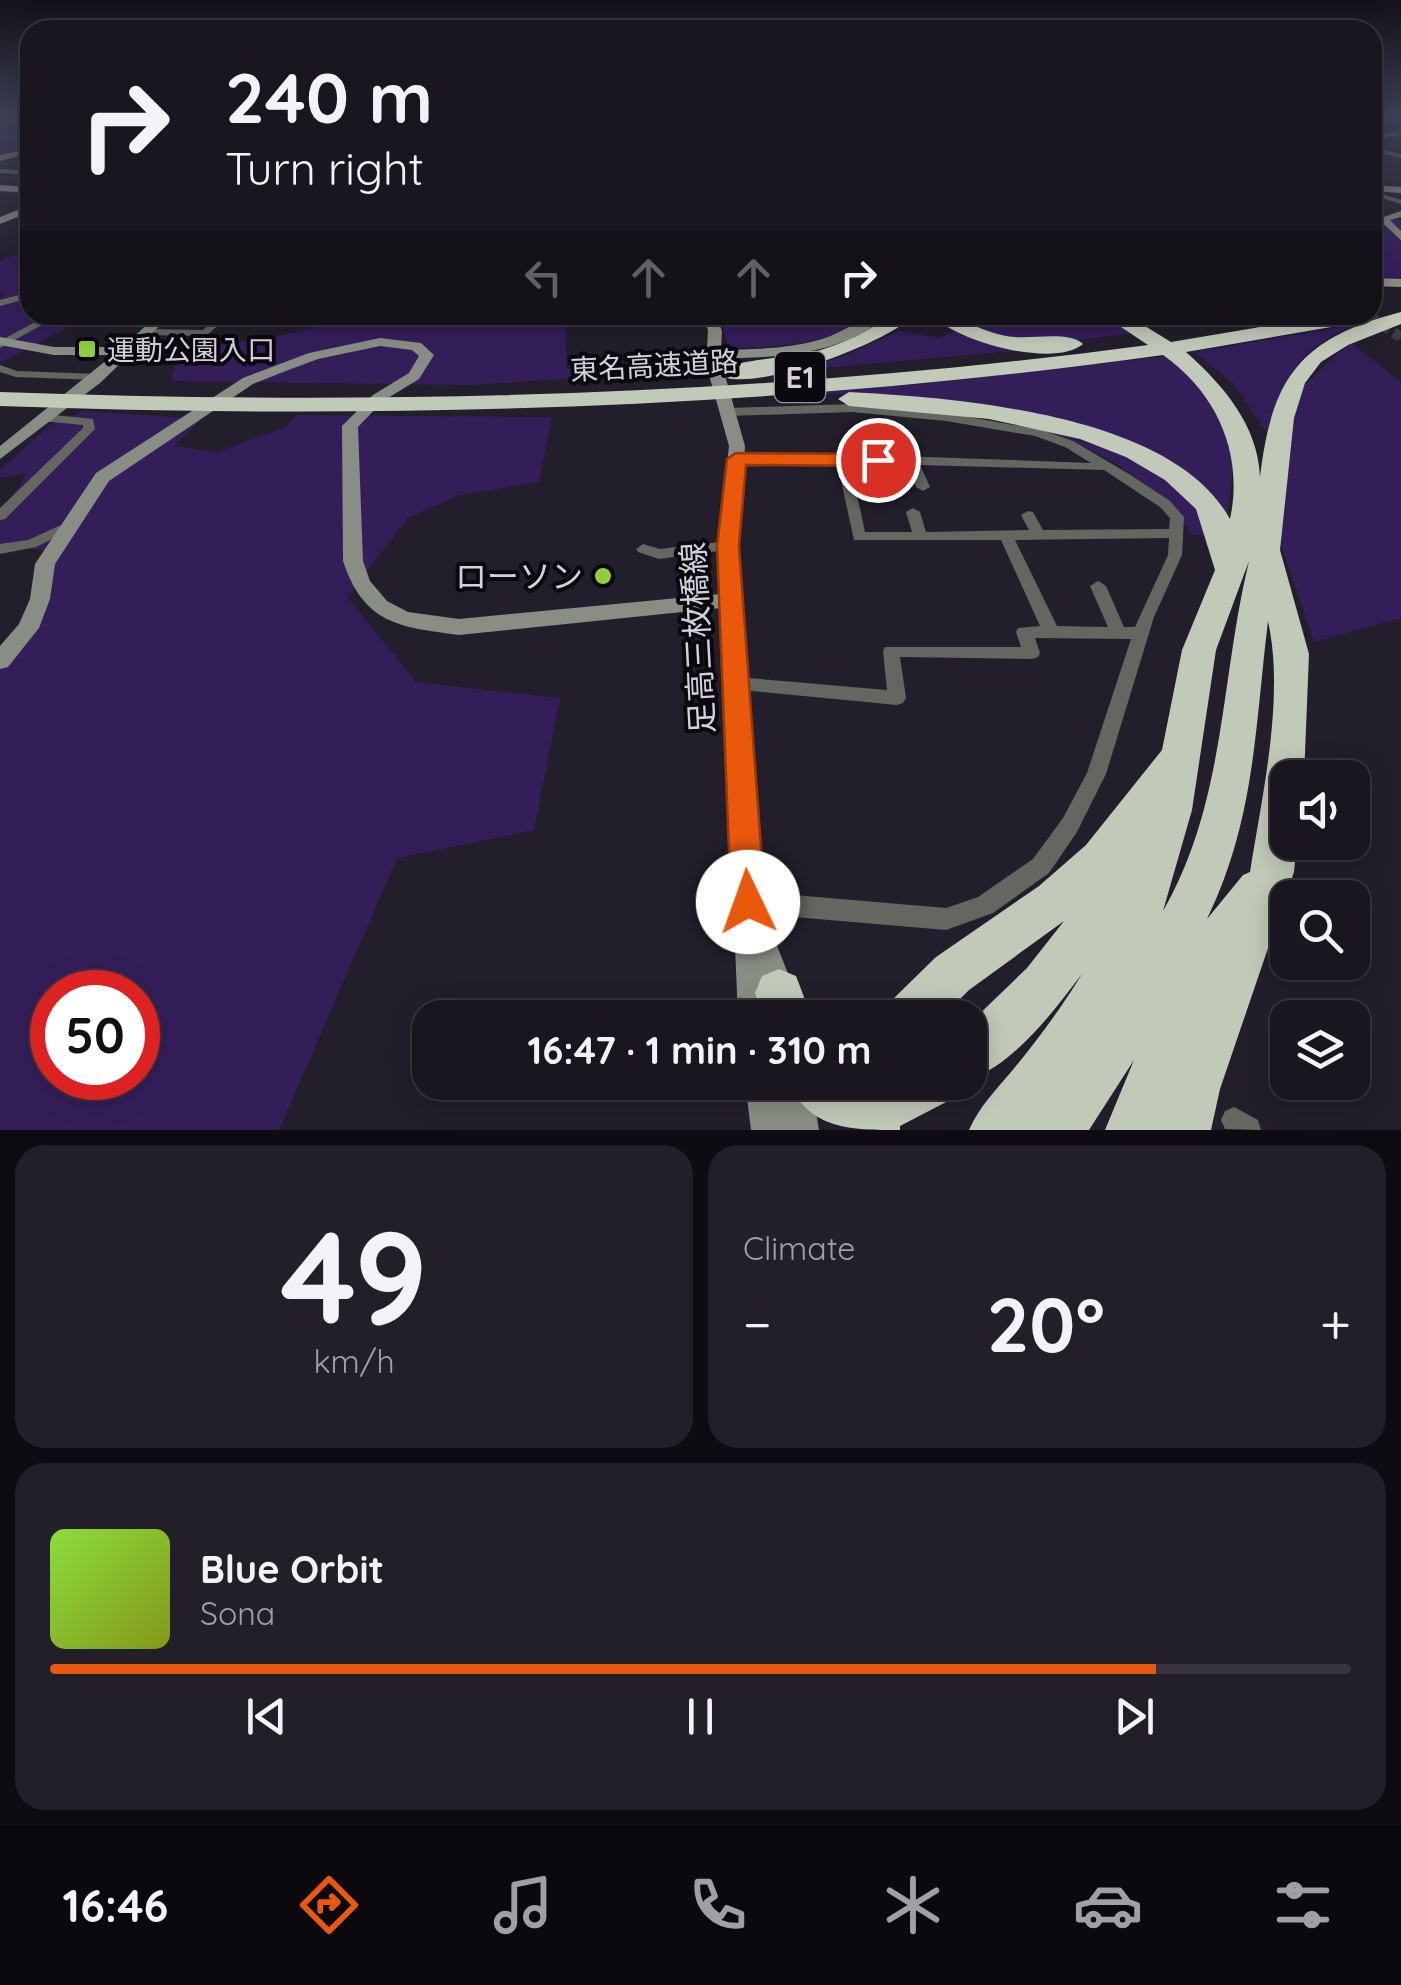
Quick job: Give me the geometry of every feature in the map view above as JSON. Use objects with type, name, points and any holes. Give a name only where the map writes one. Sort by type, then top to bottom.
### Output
[{"type":"highway","points":[[1056,1130],[1075,1106],[1146,987],[1205,878],[1221,834],[1238,752],[1254,606],[1266,546],[1269,496],[1286,400],[1299,373],[1330,345],[1401,318]]},
{"type":"highway","points":[[460,393],[771,368],[852,347],[892,325]]},
{"type":"highway","points":[[958,325],[1005,342],[1140,344]]},
{"type":"highway","points":[[996,1130],[1058,1058],[1123,954],[1173,809],[1178,756],[1199,651],[1242,532],[1246,490],[1243,449],[1234,420],[1200,373],[1127,325]]},
{"type":"highway","points":[[1139,325],[1216,376],[1242,408],[1260,444],[1269,496]]},
{"type":"highway","points":[[1188,337],[1247,325]]},
{"type":"highway","name":"東名高速道路","points":[[1188,337],[1255,325]]},
{"type":"highway","name":"東名高速道路","points":[[0,398],[536,401],[879,380],[1282,325]]},
{"type":"highway","name":"東名高速道路","points":[[418,399],[460,393],[773,379],[1140,344]]},
{"type":"highway","name":"東名高速道路","points":[[0,386],[196,399]]},
{"type":"highway","points":[[536,401],[865,399],[972,410],[1054,427],[1123,448],[1180,479],[1215,516],[1230,569]]},
{"type":"highway","points":[[1184,1130],[1194,1089],[1272,872],[1285,770],[1292,654],[1266,546]]},
{"type":"highway","points":[[923,1000],[974,955],[1048,908],[1101,859],[1178,756]]},
{"type":"highway","points":[[987,1039],[1027,1003],[1082,932],[1125,856],[1148,792]]},
{"type":"highway","points":[[1132,1130],[1202,964],[1272,872]]},
{"type":"highway","points":[[833,1100],[844,1105],[883,1107],[895,1100]]},
{"type":"highway","points":[[861,1130],[897,1100]]},
{"type":"street","points":[[1401,214],[1383,219],[1401,236]]},
{"type":"street","points":[[1,343],[36,325]]},
{"type":"street","points":[[0,454],[96,378],[153,325]]},
{"type":"street","points":[[145,332],[206,332],[214,325]]},
{"type":"street","name":"足高三枚橋線","points":[[713,325],[713,359],[728,410],[736,459],[728,546],[748,902],[773,1000]]},
{"type":"street","points":[[713,359],[796,349],[849,336],[866,325]]},
{"type":"street","points":[[0,661],[28,628],[40,598],[45,564],[102,477],[248,381],[314,356],[380,342],[416,346],[426,355],[414,376],[378,398],[350,426],[353,560],[358,582],[378,610],[459,627],[732,600]]},
{"type":"street","points":[[1,343],[54,351],[123,351]]},
{"type":"street","points":[[0,368],[16,374],[96,378]]},
{"type":"street","points":[[728,410],[852,408],[946,416],[1038,433],[1069,444],[1107,467],[1165,504],[1176,517],[1175,555],[1141,634],[1096,774],[1070,825],[1041,866],[986,904],[946,919],[748,902]]},
{"type":"street","points":[[0,516],[89,429],[89,422],[48,415]]},
{"type":"street","points":[[736,459],[843,458],[1107,467]]},
{"type":"street","points":[[843,458],[860,538],[1174,533]]},
{"type":"street","points":[[913,462],[924,486]]},
{"type":"street","points":[[913,512],[921,537]]},
{"type":"street","points":[[1028,515],[1038,535]]},
{"type":"street","points":[[0,549],[31,544],[70,525]]},
{"type":"street","points":[[1006,536],[1052,634]]},
{"type":"street","points":[[643,548],[659,554],[698,546],[728,546]]},
{"type":"street","points":[[1098,586],[1119,633]]},
{"type":"street","points":[[737,684],[898,698],[891,651],[1032,653],[1024,632],[1141,634]]},
{"type":"street","points":[[764,1100],[768,1130]]},
{"type":"street","points":[[797,1100],[801,1130]]},
{"type":"shaded area","points":[[1382,214],[1401,220],[1401,284],[1382,288]]},
{"type":"shaded area","points":[[20,252],[20,325],[73,325],[0,363],[0,297],[5,295],[0,293],[0,261]]},
{"type":"shaded area","points":[[322,325],[565,325],[567,369],[695,360],[699,371],[468,385],[171,381],[176,359],[208,347]]},
{"type":"shaded area","points":[[722,325],[854,327],[792,344],[728,348]]},
{"type":"shaded area","points":[[966,325],[1120,325],[1133,333],[1039,341],[990,335]]},
{"type":"shaded area","points":[[1357,325],[1322,342],[1297,365],[1267,433],[1235,385],[1194,352]]},
{"type":"shaded area","points":[[899,331],[940,338],[954,331],[1045,348],[798,370],[841,357]]},
{"type":"shaded area","points":[[1350,342],[1401,382],[1401,618],[1314,642],[1269,509],[1298,391]]},
{"type":"shaded area","points":[[1169,356],[1203,394],[1224,427],[1232,465],[1227,517],[1140,451],[883,396],[799,393],[921,384]]},
{"type":"shaded area","points":[[83,411],[202,419],[174,446],[217,452],[284,428],[297,415],[552,417],[539,482],[460,495],[408,518],[347,597],[416,682],[560,698],[534,830],[397,858],[279,1130],[0,1130],[0,667],[53,551],[0,546],[0,516],[27,473],[0,478],[0,470],[51,424]]},
{"type":"shaded area","points":[[1047,430],[1143,461],[1198,504],[1205,535],[1191,535],[1164,500],[1128,472]]},
{"type":"tunnel","points":[[1382,325],[1401,337]]},
{"type":"place","name":"運動公園入口","points":[[87,349]]},
{"type":"place","name":"ローソン","points":[[603,576]]},
{"type":"route","points":[[748,902],[728,546],[736,459],[878,460]]}]
